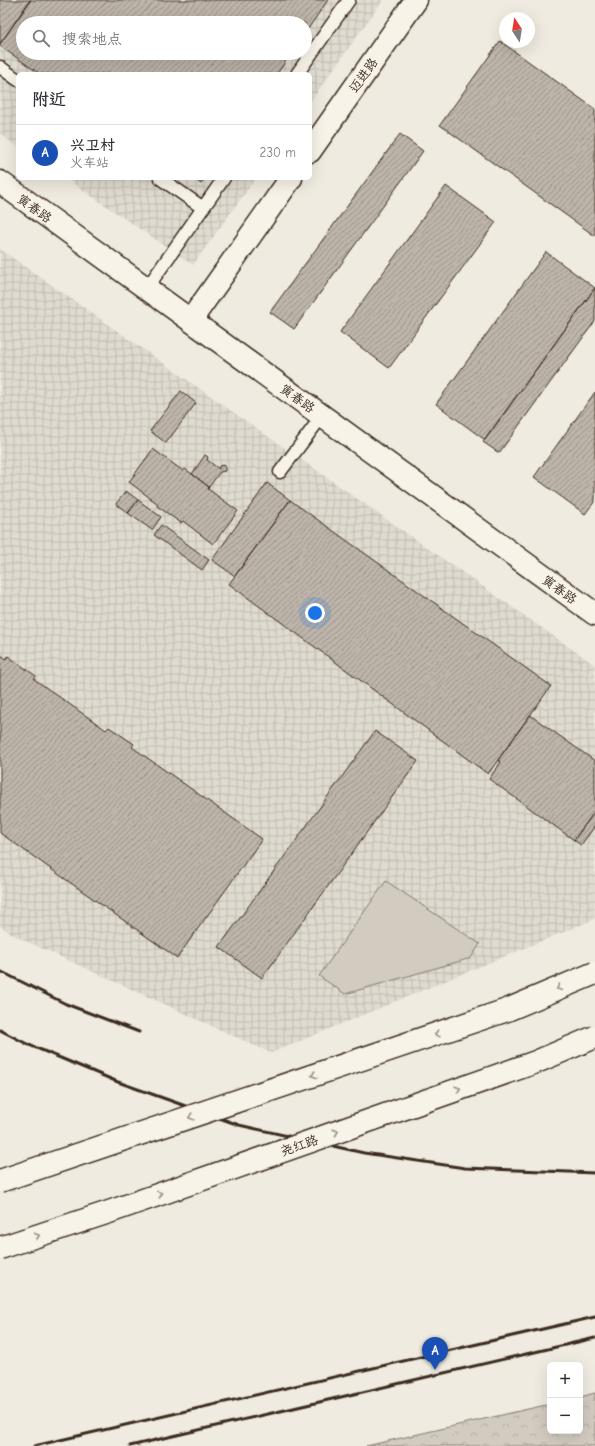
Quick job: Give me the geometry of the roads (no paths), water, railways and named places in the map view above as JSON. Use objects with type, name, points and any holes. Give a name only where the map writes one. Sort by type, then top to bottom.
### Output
[{"type":"main road","name":"迈进路","points":[[312,148],[416,0]]},
{"type":"main road","points":[[191,320],[290,180]]},
{"type":"main road","name":"寅春路","points":[[0,182],[595,614]]},
{"type":"main road","points":[[0,1181],[507,1010],[595,973]]},
{"type":"main road","name":"尧红路","points":[[0,1248],[109,1212],[513,1070],[595,1037]]},
{"type":"lane","points":[[312,53],[349,0]]},
{"type":"lane","points":[[298,72],[307,60]]},
{"type":"lane","points":[[0,67],[16,79]]},
{"type":"lane","points":[[163,180],[203,208]]},
{"type":"lane","points":[[147,288],[223,180]]},
{"type":"lane","points":[[280,472],[322,416]]},
{"type":"railway","points":[[0,971],[66,1004],[139,1032]]},
{"type":"railway","points":[[0,1030],[27,1044],[118,1082],[239,1125],[364,1153],[465,1168],[595,1173]]},
{"type":"railway","points":[[34,1446],[595,1317]]},
{"type":"railway","points":[[130,1446],[595,1338]]},
{"type":"place","name":"兴卫村","points":[[435,1370]]}]
